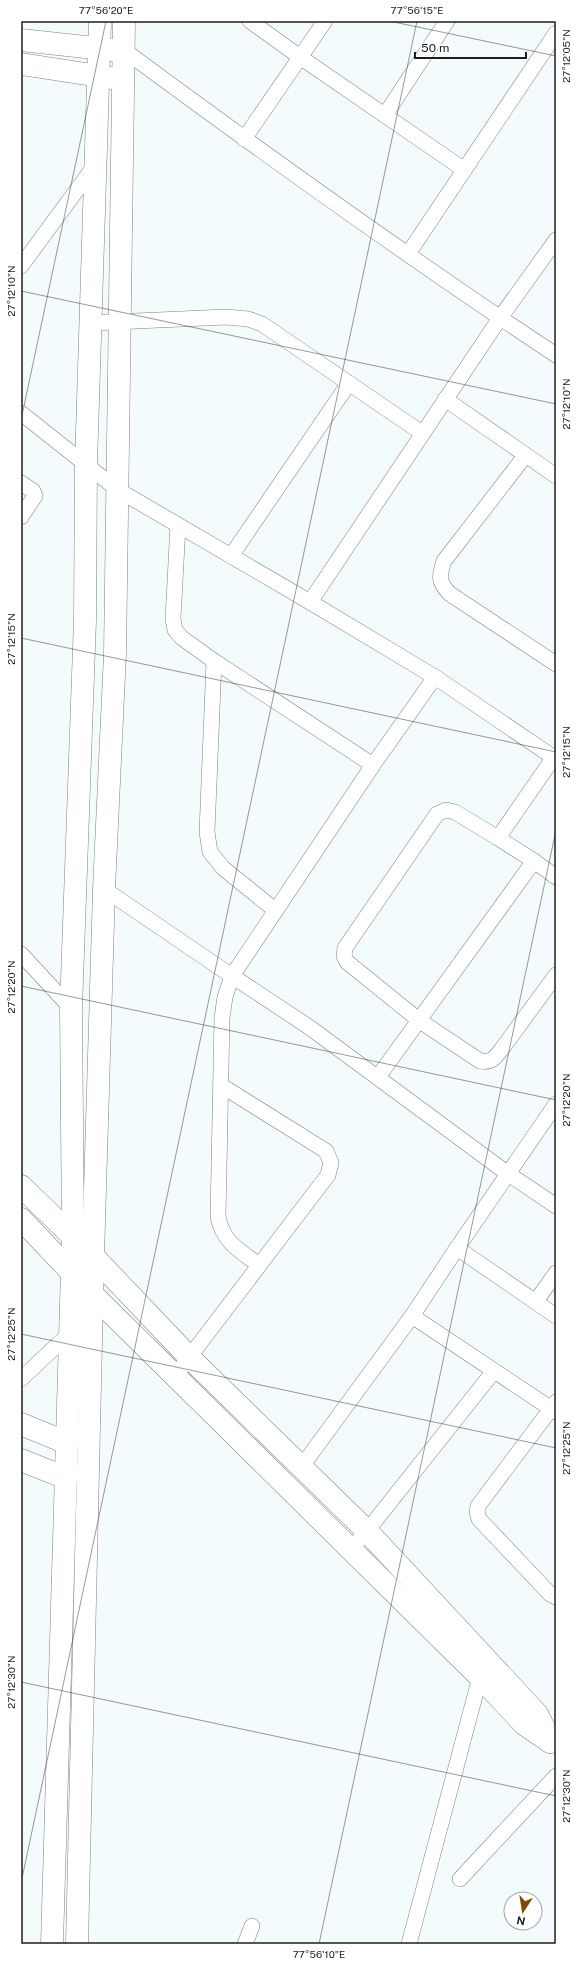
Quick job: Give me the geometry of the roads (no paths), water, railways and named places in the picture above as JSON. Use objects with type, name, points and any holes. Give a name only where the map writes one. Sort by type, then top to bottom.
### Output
[{"type":"street","points":[[77,1944],[80,1333],[71,1273],[74,1237],[71,1008],[84,628],[86,464],[97,163],[97,76],[100,21]]},
{"type":"street","points":[[52,1944],[67,1443],[80,1333],[92,1294],[104,889],[115,654],[124,21]]},
{"type":"street","points":[[250,21],[464,169]]},
{"type":"street","points":[[244,139],[325,21]]},
{"type":"street","points":[[385,115],[447,21]]},
{"type":"street","points":[[408,254],[556,32]]},
{"type":"street","points":[[21,40],[124,51],[244,139],[408,254],[500,318],[555,351]]},
{"type":"street","points":[[21,64],[123,79]]},
{"type":"street","points":[[21,266],[97,163]]},
{"type":"street","points":[[310,602],[500,318],[556,240]]},
{"type":"street","points":[[91,323],[226,317],[248,319],[262,324],[422,433]]},
{"type":"street","points":[[231,556],[349,383]]},
{"type":"street","points":[[445,399],[525,456],[556,476]]},
{"type":"street","points":[[21,413],[118,490],[310,602],[434,677],[555,758],[498,838]]},
{"type":"street","points":[[525,456],[444,561],[440,575],[443,587],[450,594],[556,664]]},
{"type":"street","points":[[21,483],[33,491],[35,496],[21,517]]},
{"type":"street","points":[[178,526],[173,619],[175,630],[182,638],[214,661],[373,765]]},
{"type":"street","points":[[214,661],[207,832],[210,852],[223,868],[275,910]]},
{"type":"street","points":[[259,1265],[231,1244],[221,1231],[218,1217],[222,1086],[222,1018],[225,997],[232,976],[275,910],[434,677]]},
{"type":"street","points":[[556,877],[534,861],[456,812],[446,810],[437,814],[345,948],[344,956],[347,962],[420,1021],[480,1061],[488,1062],[494,1059],[556,975]]},
{"type":"street","points":[[378,1077],[420,1021],[534,861]]},
{"type":"street","points":[[104,889],[309,1027],[508,1173],[556,1206]]},
{"type":"street","points":[[21,954],[71,1008]]},
{"type":"street","points":[[175,1376],[328,1175],[331,1163],[326,1151],[222,1086]]},
{"type":"street","points":[[302,1466],[412,1316],[556,1104]]},
{"type":"street","points":[[21,1186],[74,1237],[190,1358],[367,1531],[537,1714],[553,1744]]},
{"type":"street","points":[[21,1219],[71,1273],[480,1677],[524,1724],[553,1744]]},
{"type":"street","points":[[457,1248],[556,1316]]},
{"type":"street","points":[[536,1301],[556,1273]]},
{"type":"street","points":[[412,1316],[494,1371],[555,1408],[478,1506],[476,1512],[479,1519],[550,1594],[556,1597]]},
{"type":"street","points":[[21,1379],[80,1333]]},
{"type":"street","points":[[351,1550],[494,1371]]},
{"type":"street","points":[[21,1424],[67,1443]]},
{"type":"street","points":[[21,1460],[66,1478]]},
{"type":"street","points":[[409,1944],[480,1677]]},
{"type":"street","points":[[460,1878],[556,1776]]},
{"type":"street","points":[[245,1944],[252,1926]]}]
